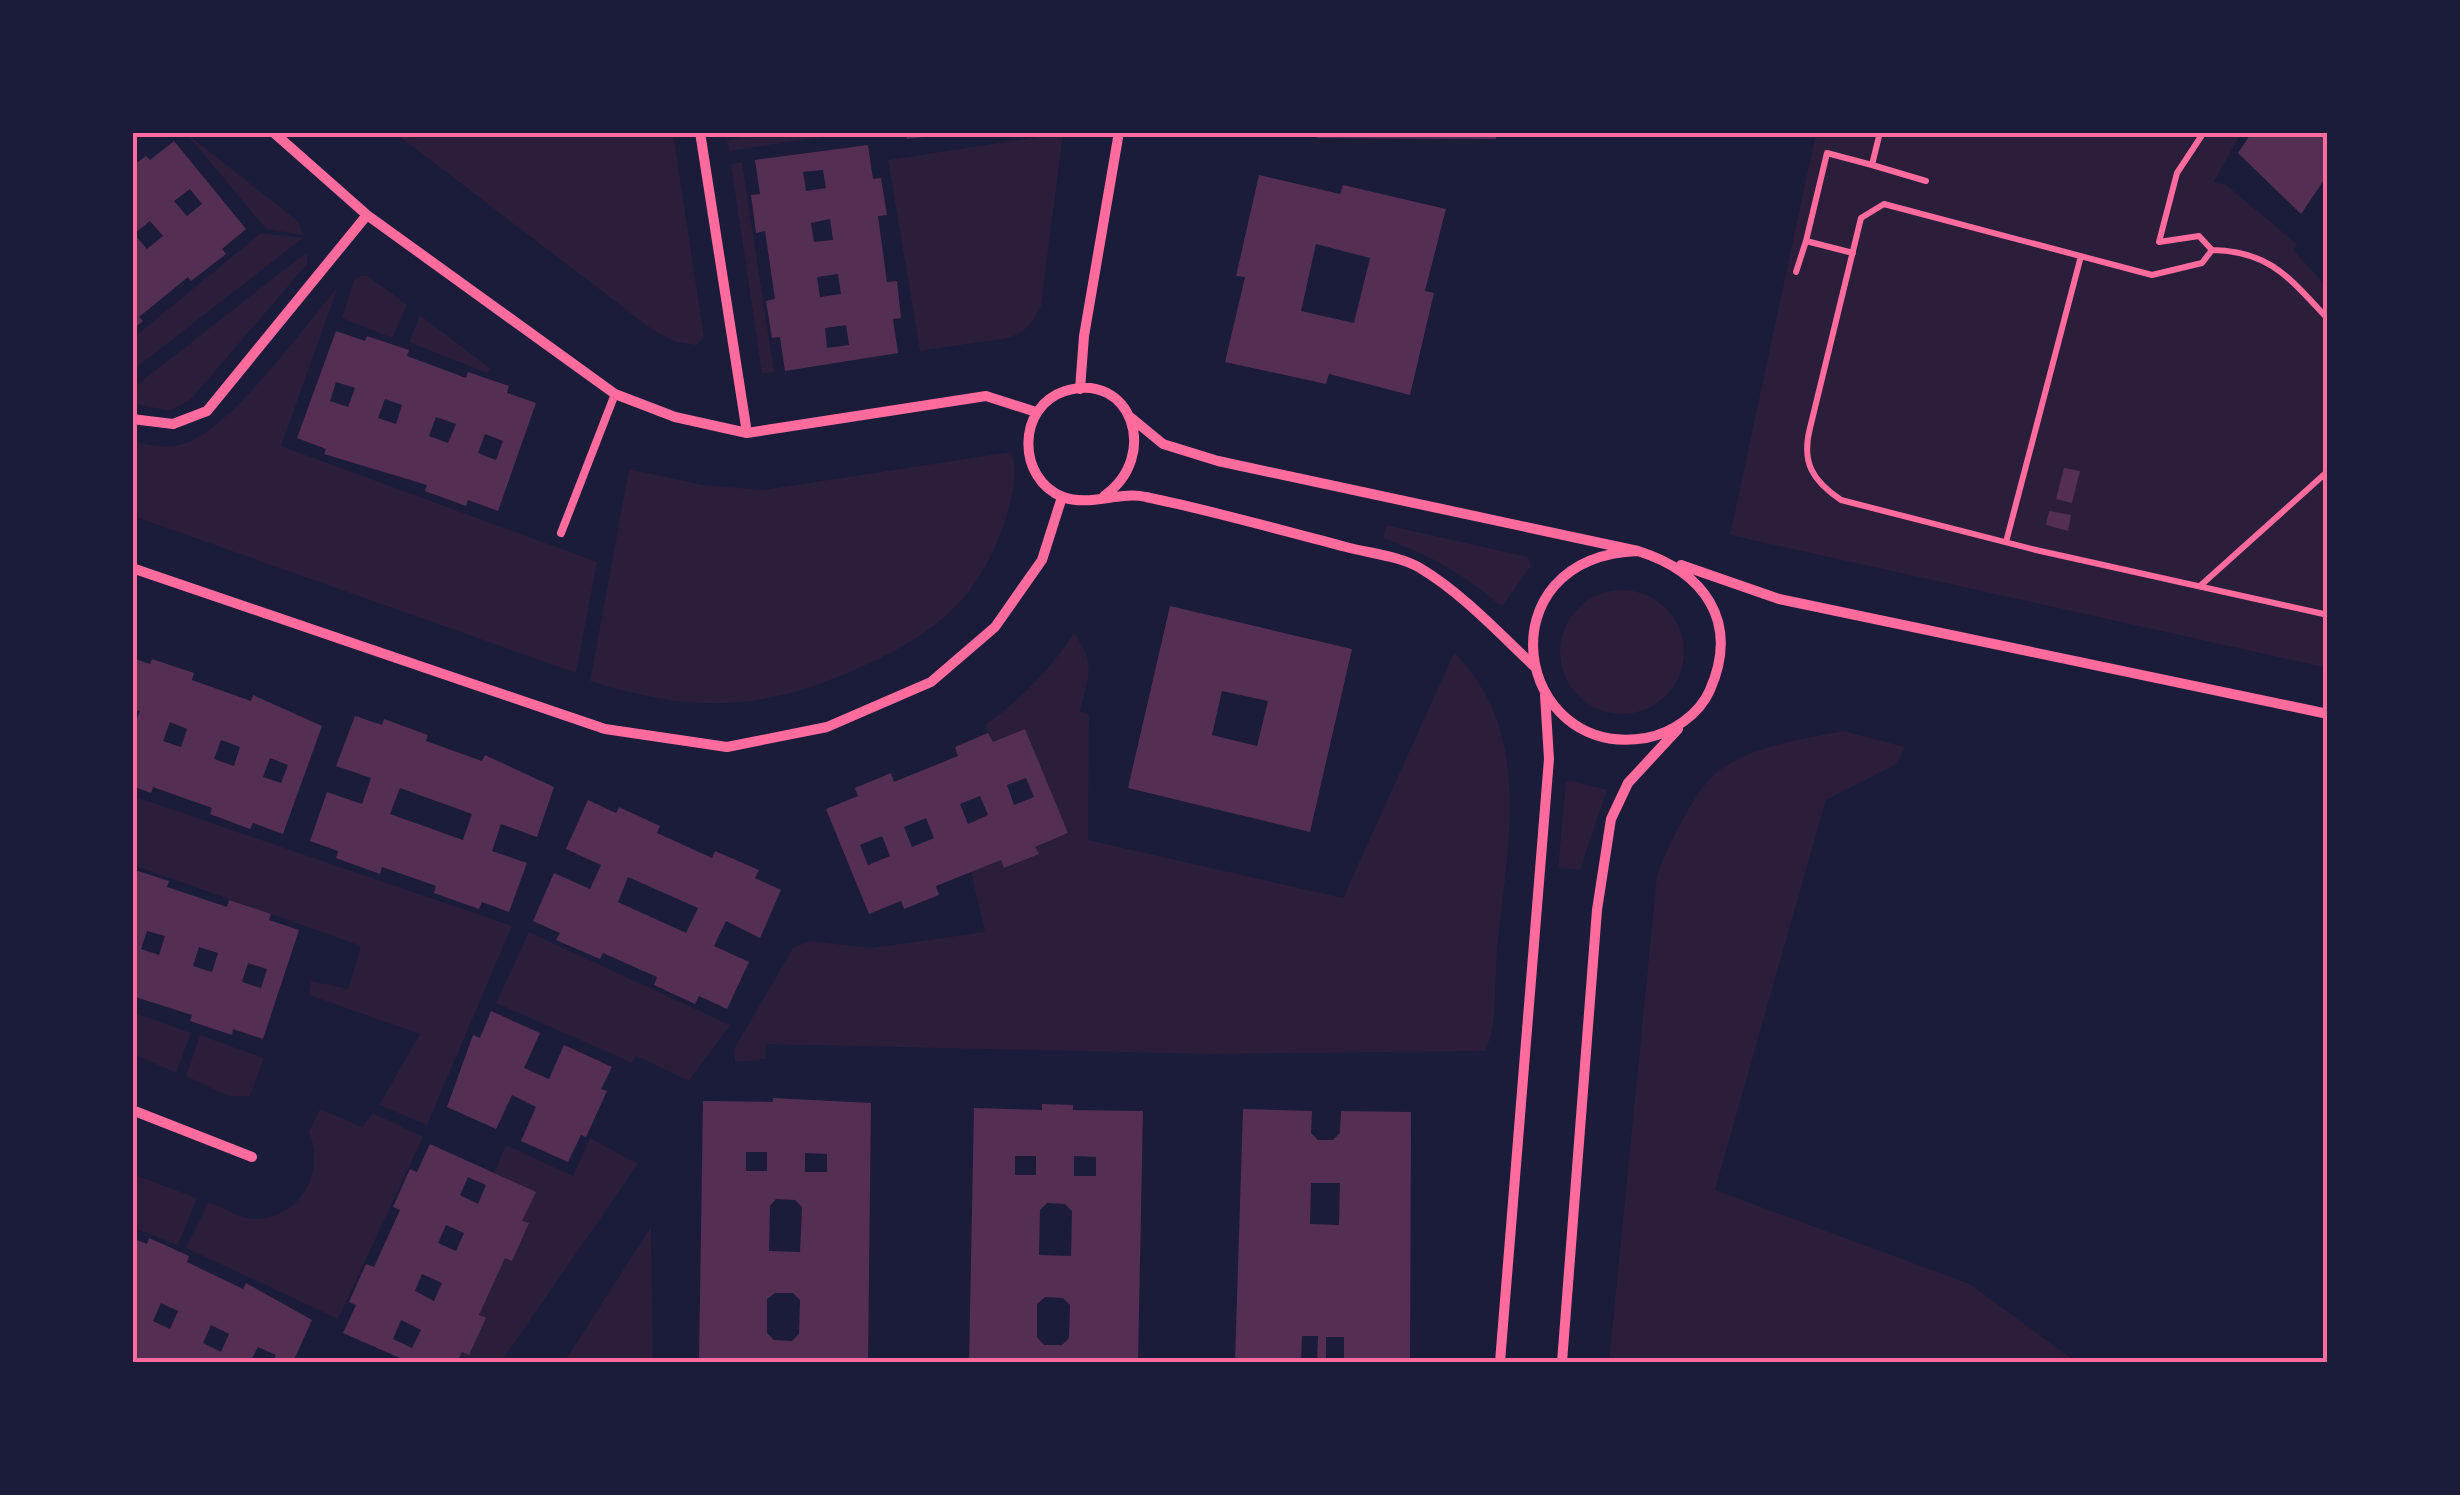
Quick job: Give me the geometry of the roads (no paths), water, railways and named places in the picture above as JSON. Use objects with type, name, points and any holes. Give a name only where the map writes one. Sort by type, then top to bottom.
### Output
[{"type":"street","points":[[276,136],[292,132]]},
{"type":"street","points":[[700,132],[746,432]]},
{"type":"street","points":[[1080,388],[1084,336],[1119,132]]},
{"type":"street","points":[[276,136],[366,215],[615,394],[675,417],[746,432],[986,396],[1036,412]]},
{"type":"street","points":[[132,419],[173,424],[207,411],[366,215]]},
{"type":"street","points":[[1535,668],[1418,566],[1140,496],[1083,500],[1062,497],[1036,476],[1026,444],[1036,412],[1063,392],[1080,388],[1100,392],[1163,444],[1218,461],[1638,551],[1779,599],[2328,714]]},
{"type":"street","points":[[1104,496],[1120,485],[1137,452],[1129,416]]},
{"type":"street","points":[[132,568],[605,729],[727,747],[827,727],[932,682],[995,627],[1042,560],[1062,497]]},
{"type":"street","points":[[1500,1362],[1549,759],[1545,694],[1535,668],[1532,638],[1540,608],[1556,582],[1594,558],[1638,551]]},
{"type":"street","points":[[1562,1362],[1597,910],[1611,819],[1628,783],[1688,719],[1714,680],[1721,634],[1703,591],[1668,560]]},
{"type":"street","points":[[132,577],[152,575]]},
{"type":"street","points":[[1545,694],[1566,719],[1595,735],[1627,741],[1660,736],[1688,719]]},
{"type":"street","points":[[132,1110],[252,1157]]},
{"type":"lane","points":[[561,533],[615,394]]}]
